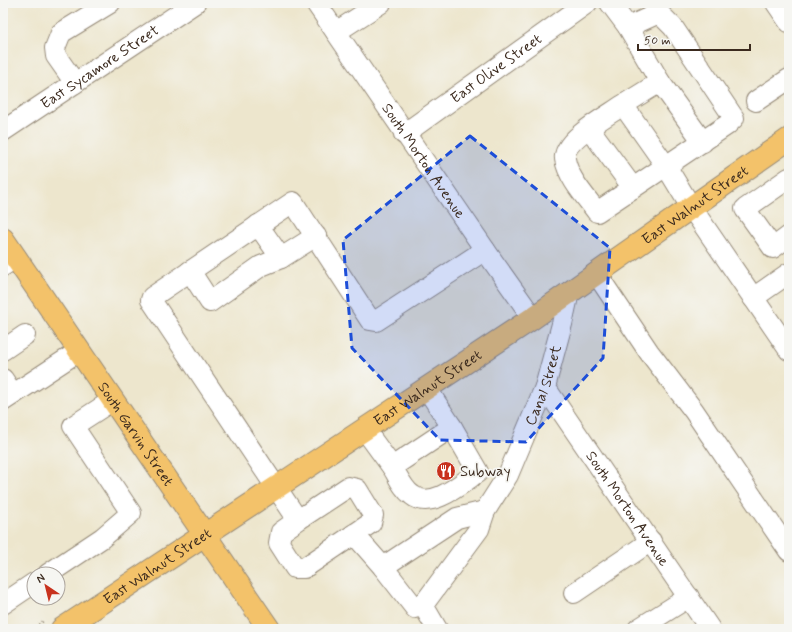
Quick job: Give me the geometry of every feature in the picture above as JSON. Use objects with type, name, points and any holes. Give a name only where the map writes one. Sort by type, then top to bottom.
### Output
[{"type":"main road","name":"East Walnut Street","points":[[62,629],[533,318],[789,139]]},
{"type":"main road","name":"South Garvin Street","points":[[3,239],[9,262],[79,351],[266,628]]},
{"type":"street","points":[[75,83],[56,56],[55,48],[60,33],[110,3]]},
{"type":"street","name":"East Sycamore Street","points":[[3,131],[75,83],[171,10],[195,3]]},
{"type":"street","name":"South Morton Avenue","points":[[316,3],[404,134],[533,318]]},
{"type":"street","points":[[336,32],[381,3]]},
{"type":"street","name":"East Olive Street","points":[[404,134],[587,3]]},
{"type":"street","points":[[610,3],[628,27],[660,82],[703,142]]},
{"type":"street","points":[[776,3],[789,22]]},
{"type":"street","points":[[628,27],[659,13],[674,27],[734,118],[727,125],[703,142],[596,212],[572,177],[564,159],[567,147],[589,128],[660,82]]},
{"type":"street","points":[[756,101],[789,79]]},
{"type":"street","points":[[623,105],[666,166],[691,207],[789,350]]},
{"type":"street","points":[[589,128],[633,188]]},
{"type":"street","points":[[789,178],[745,209],[773,248],[789,236]]},
{"type":"street","points":[[298,520],[151,300],[152,297],[293,202],[370,320],[376,321],[485,250]]},
{"type":"street","points":[[258,225],[281,258]]},
{"type":"street","points":[[190,271],[210,302],[261,266],[281,258],[316,236]]},
{"type":"street","points":[[596,273],[649,352],[694,411],[789,551]]},
{"type":"street","points":[[753,298],[789,273]]},
{"type":"street","name":"Canal Street","points":[[423,605],[478,529],[485,511],[503,482],[545,387],[569,292]]},
{"type":"street","points":[[3,350],[25,335]]},
{"type":"street","points":[[6,391],[79,351]]},
{"type":"street","name":"South Morton Avenue","points":[[545,387],[710,629]]},
{"type":"street","points":[[427,388],[478,472],[503,482]]},
{"type":"street","points":[[60,566],[102,538],[131,513],[73,426],[113,400]]},
{"type":"street","points":[[392,467],[452,427]]},
{"type":"street","points":[[365,430],[404,486],[412,496],[419,499],[439,498],[478,472]]},
{"type":"street","points":[[348,487],[357,490],[373,515],[371,523],[304,568],[295,568],[279,543],[281,532],[298,520],[348,487]]},
{"type":"street","points":[[383,567],[457,518],[485,511]]},
{"type":"street","points":[[354,534],[383,567],[415,608],[423,605],[437,629]]},
{"type":"street","points":[[574,593],[651,541]]},
{"type":"street","points":[[3,604],[26,588]]},
{"type":"street","points":[[638,629],[689,597]]},
{"type":"highlighted area","points":[[470,136],[610,248],[603,358],[526,442],[440,440],[352,348],[343,240]]},
{"type":"place","name":"Subway","points":[[446,471]]}]
